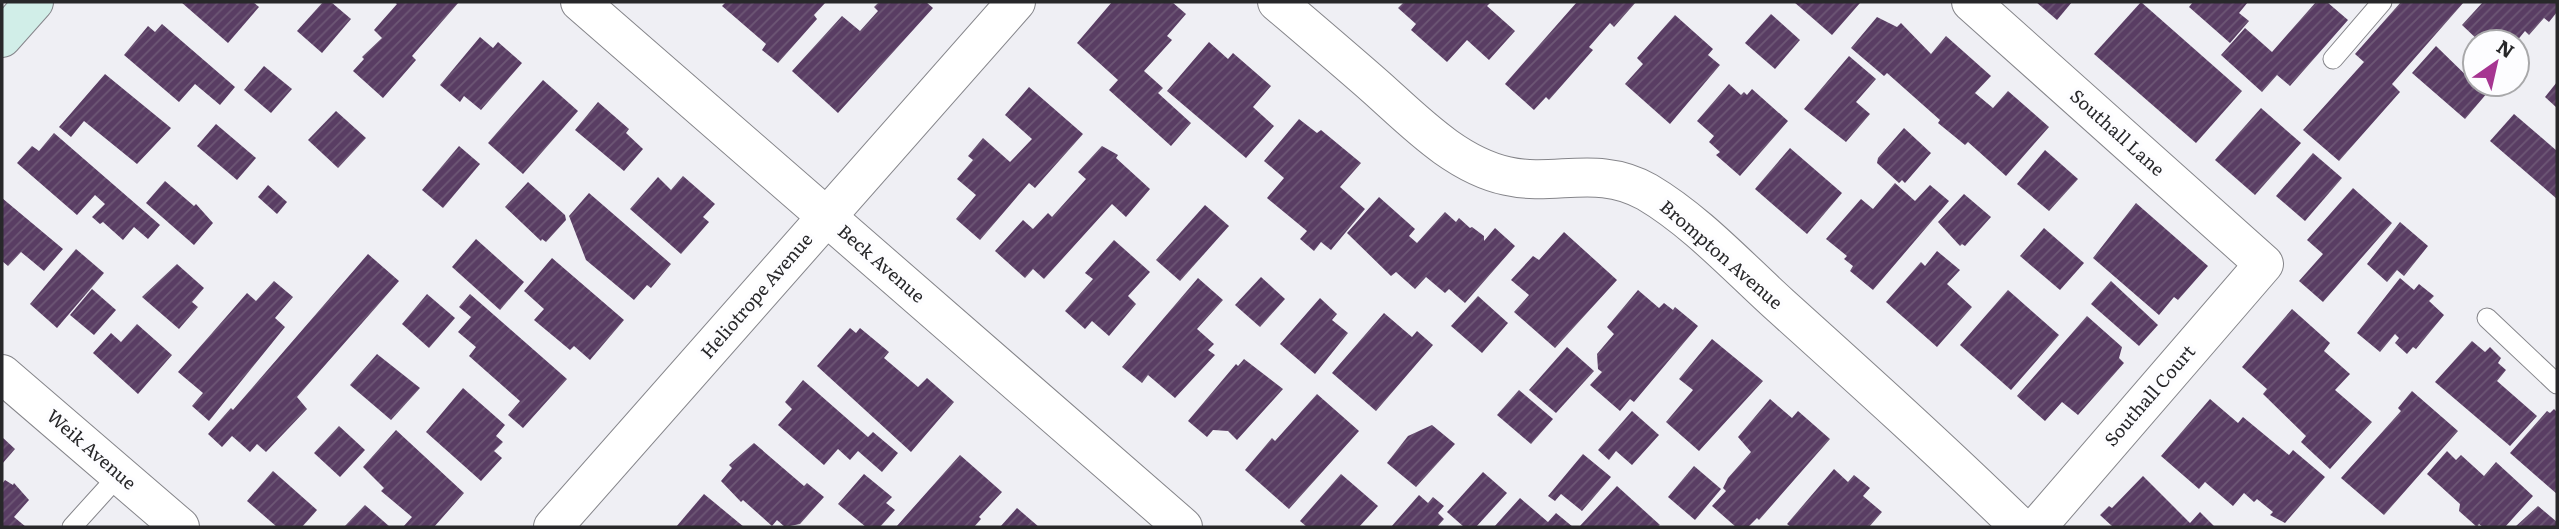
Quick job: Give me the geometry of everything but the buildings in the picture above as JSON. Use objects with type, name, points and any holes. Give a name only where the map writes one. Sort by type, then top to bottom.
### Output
[{"type":"street","points":[[2,38],[34,2]]},
{"type":"street","name":"Beck Avenue","points":[[580,2],[1183,527]]},
{"type":"street","name":"Heliotrope Avenue","points":[[553,527],[1016,2]]},
{"type":"street","name":"Brompton Avenue","points":[[1277,2],[1429,133],[1464,159],[1507,176],[1542,179],[1578,175],[1617,180],[1646,192],[1693,226],[1940,449],[2021,527]]},
{"type":"street","name":"Southall Lane","points":[[1971,2],[2264,264]]},
{"type":"street","name":"Southall Court","points":[[2037,527],[2264,264]]},
{"type":"street","name":"Weik Avenue","points":[[2,374],[180,527]]},
{"type":"lane","points":[[2333,59],[2382,2]]},
{"type":"lane","points":[[2487,318],[2557,384]]},
{"type":"lane","points":[[72,527],[119,475]]}]
